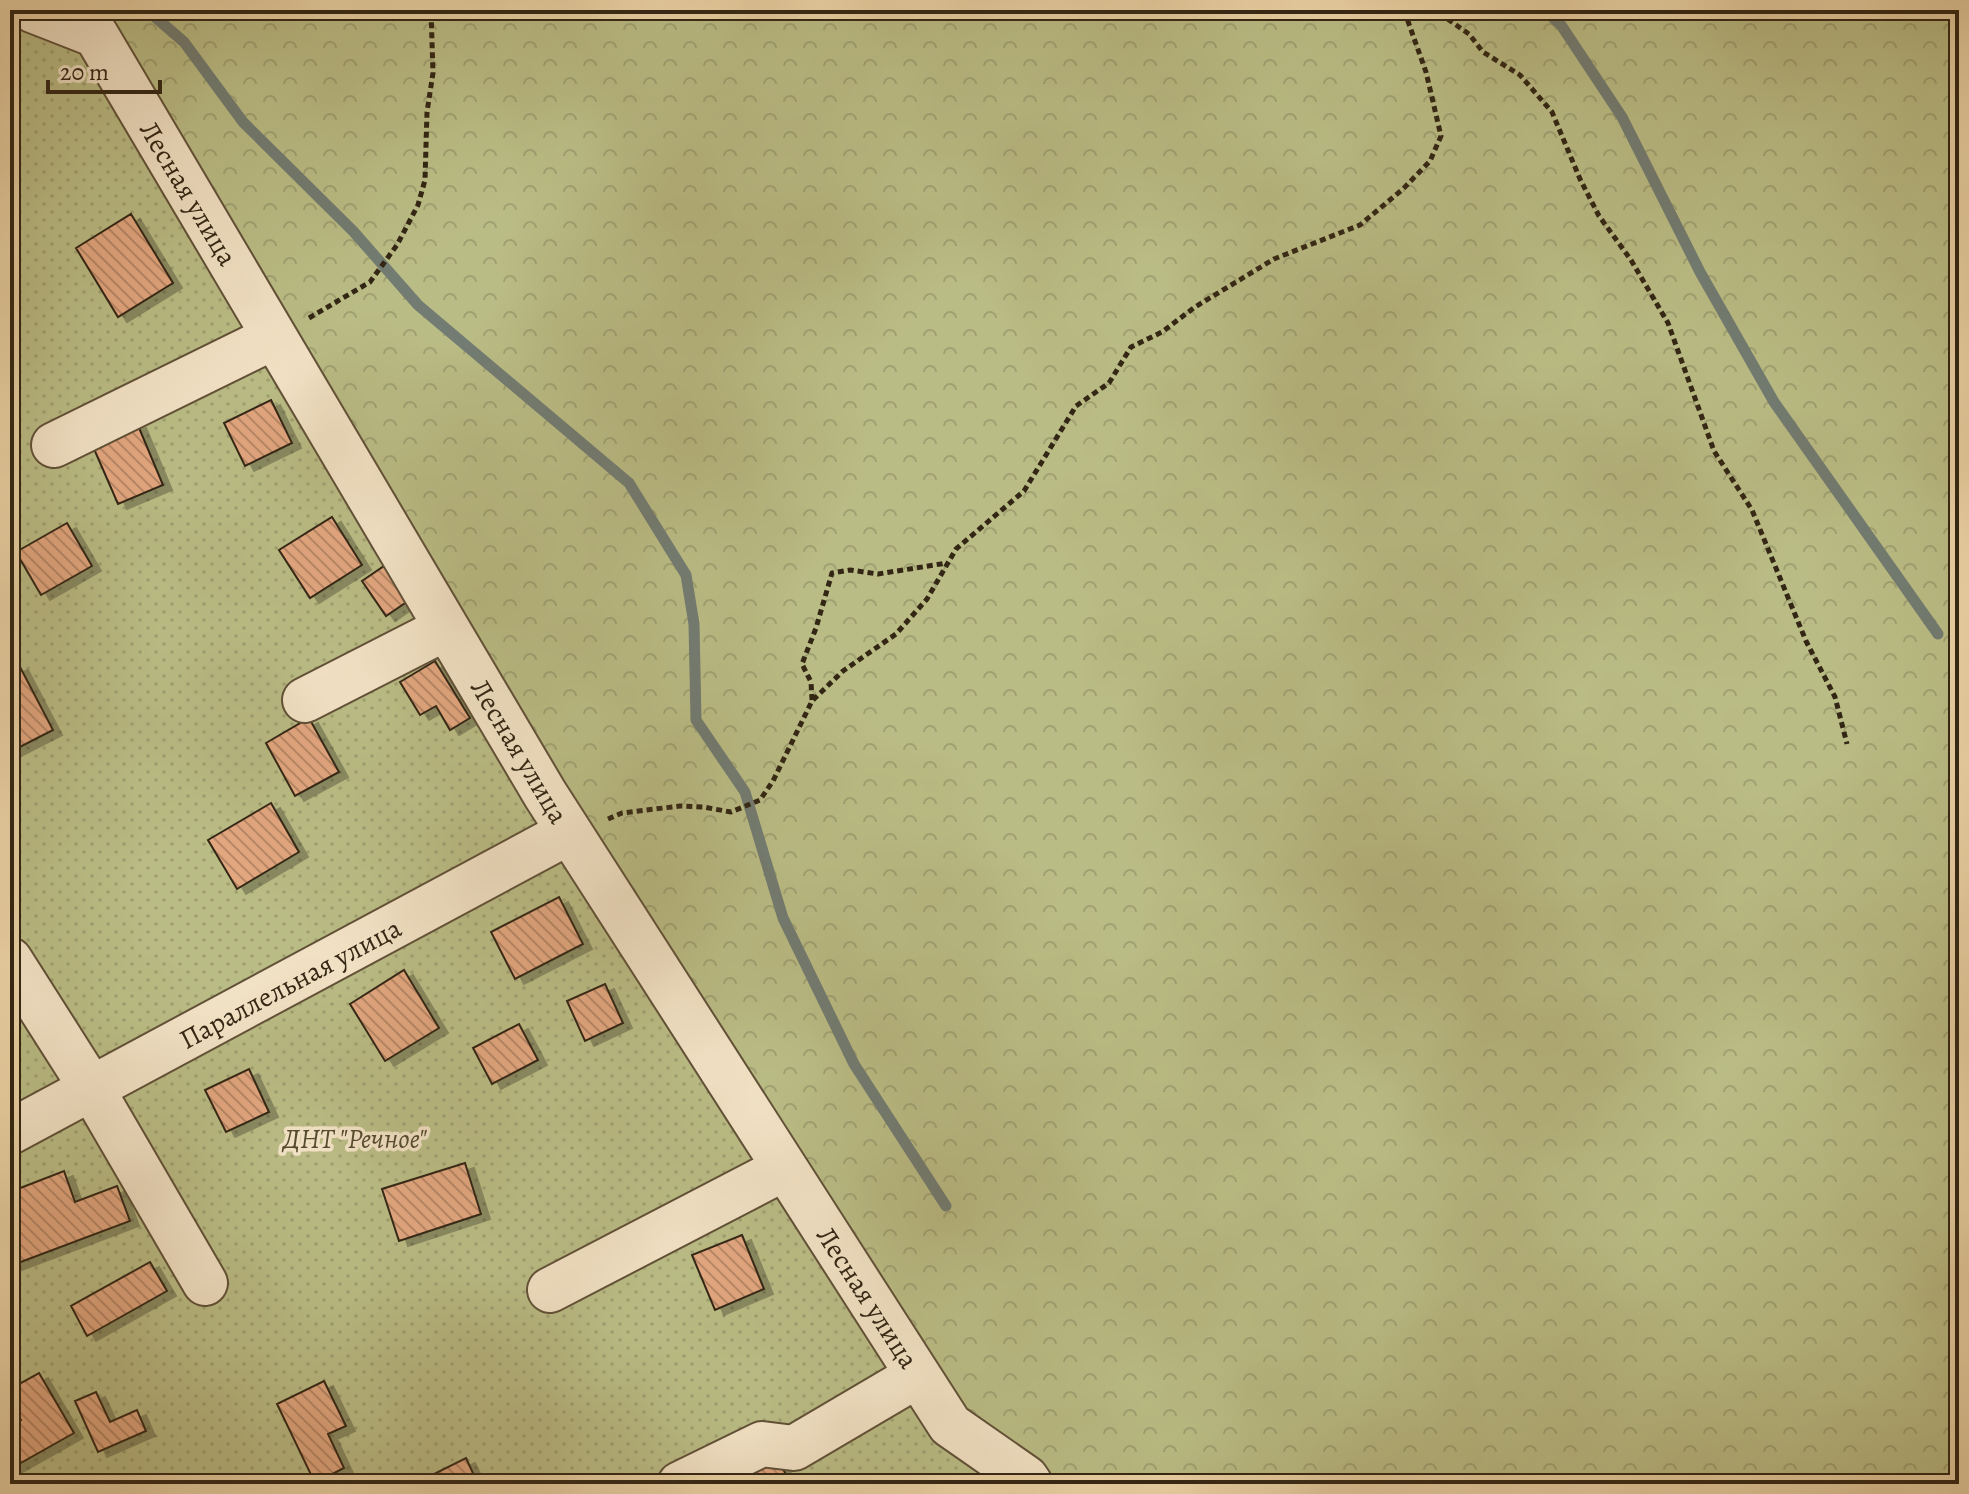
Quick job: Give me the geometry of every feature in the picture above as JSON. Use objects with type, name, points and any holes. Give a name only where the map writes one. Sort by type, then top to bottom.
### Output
[{"type":"street","name":"Лесная улица","points":[[32,10],[96,35],[569,832],[950,1425],[1026,1478],[1030,1484]]},
{"type":"street","points":[[54,445],[274,337]]},
{"type":"street","points":[[305,700],[446,628]]},
{"type":"street","name":"Параллельная улица","points":[[10,1132],[569,832]]},
{"type":"street","points":[[10,960],[92,1089],[205,1283]]},
{"type":"street","points":[[550,1290],[785,1168]]},
{"type":"street","points":[[680,1484],[762,1444],[794,1448],[918,1375]]},
{"type":"path","points":[[274,337],[370,282],[397,245],[418,205],[425,180],[427,112],[433,73],[431,10]]},
{"type":"path","points":[[569,832],[622,813],[680,806],[731,812],[760,800],[773,781],[812,701],[843,671],[896,634],[927,599],[956,549],[1024,491],[1076,406],[1109,383],[1131,347],[1162,332],[1195,307],[1274,259],[1360,225],[1403,189],[1430,161],[1441,136],[1426,72],[1404,10]]},
{"type":"path","points":[[1430,10],[1469,34],[1483,52],[1520,75],[1552,112],[1599,216],[1631,260],[1668,323],[1714,451],[1752,510],[1806,641],[1835,697],[1847,744]]},
{"type":"path","points":[[812,701],[811,682],[802,664],[832,573],[850,570],[878,574],[948,563]]},
{"type":"green space","name":"ДНТ \"Речное\"","points":[[10,10],[32,10],[96,35],[950,1425],[1030,1484],[10,1484]]},
{"type":"green space","points":[[32,10],[1959,10],[1959,1484],[1030,1484],[950,1425]]},
{"type":"building","points":[[131,214],[173,283],[118,317],[76,248]]},
{"type":"building","points":[[271,400],[292,443],[245,466],[224,423]]},
{"type":"building","points":[[137,423],[163,485],[118,504],[91,442]]},
{"type":"building","points":[[332,517],[362,565],[310,598],[279,550]]},
{"type":"building","points":[[67,523],[92,566],[41,595],[16,552]]},
{"type":"building","points":[[387,564],[411,599],[386,616],[362,581]]},
{"type":"building","points":[[435,661],[470,718],[450,730],[436,706],[420,715],[400,682]]},
{"type":"building","points":[[19,665],[53,730],[10,752],[10,669]]},
{"type":"building","points":[[309,718],[339,772],[295,796],[266,743]]},
{"type":"building","points":[[271,803],[299,852],[237,889],[208,840]]},
{"type":"building","points":[[559,897],[583,944],[515,979],[491,932]]},
{"type":"building","points":[[404,970],[439,1028],[385,1061],[350,1004]]},
{"type":"building","points":[[605,984],[623,1023],[585,1041],[567,1001]]},
{"type":"building","points":[[519,1024],[538,1060],[492,1084],[473,1048]]},
{"type":"building","points":[[249,1069],[269,1112],[226,1132],[205,1090]]},
{"type":"building","points":[[465,1163],[481,1214],[399,1241],[382,1189]]},
{"type":"building","points":[[64,1171],[75,1202],[117,1186],[130,1221],[10,1266],[10,1192]]},
{"type":"building","points":[[742,1235],[764,1289],[715,1310],[692,1255]]},
{"type":"building","points":[[150,1262],[167,1291],[87,1336],[71,1306]]},
{"type":"building","points":[[39,1373],[74,1433],[10,1469],[10,1426],[21,1420],[10,1401],[10,1389]]},
{"type":"building","points":[[324,1381],[346,1426],[328,1434],[344,1468],[315,1483],[277,1404]]},
{"type":"building","points":[[96,1392],[110,1422],[137,1410],[146,1431],[98,1452],[75,1401]]},
{"type":"building","points":[[466,1458],[478,1484],[414,1484]]},
{"type":"building","points":[[776,1458],[792,1484],[734,1484]]},
{"type":"waterway","points":[[147,10],[184,42],[243,122],[353,231],[418,305],[629,483],[686,575],[694,624],[696,720],[745,792],[783,918],[854,1064],[946,1206]]},
{"type":"waterway","points":[[1544,10],[1561,25],[1622,117],[1700,272],[1774,402],[1938,634]]}]
